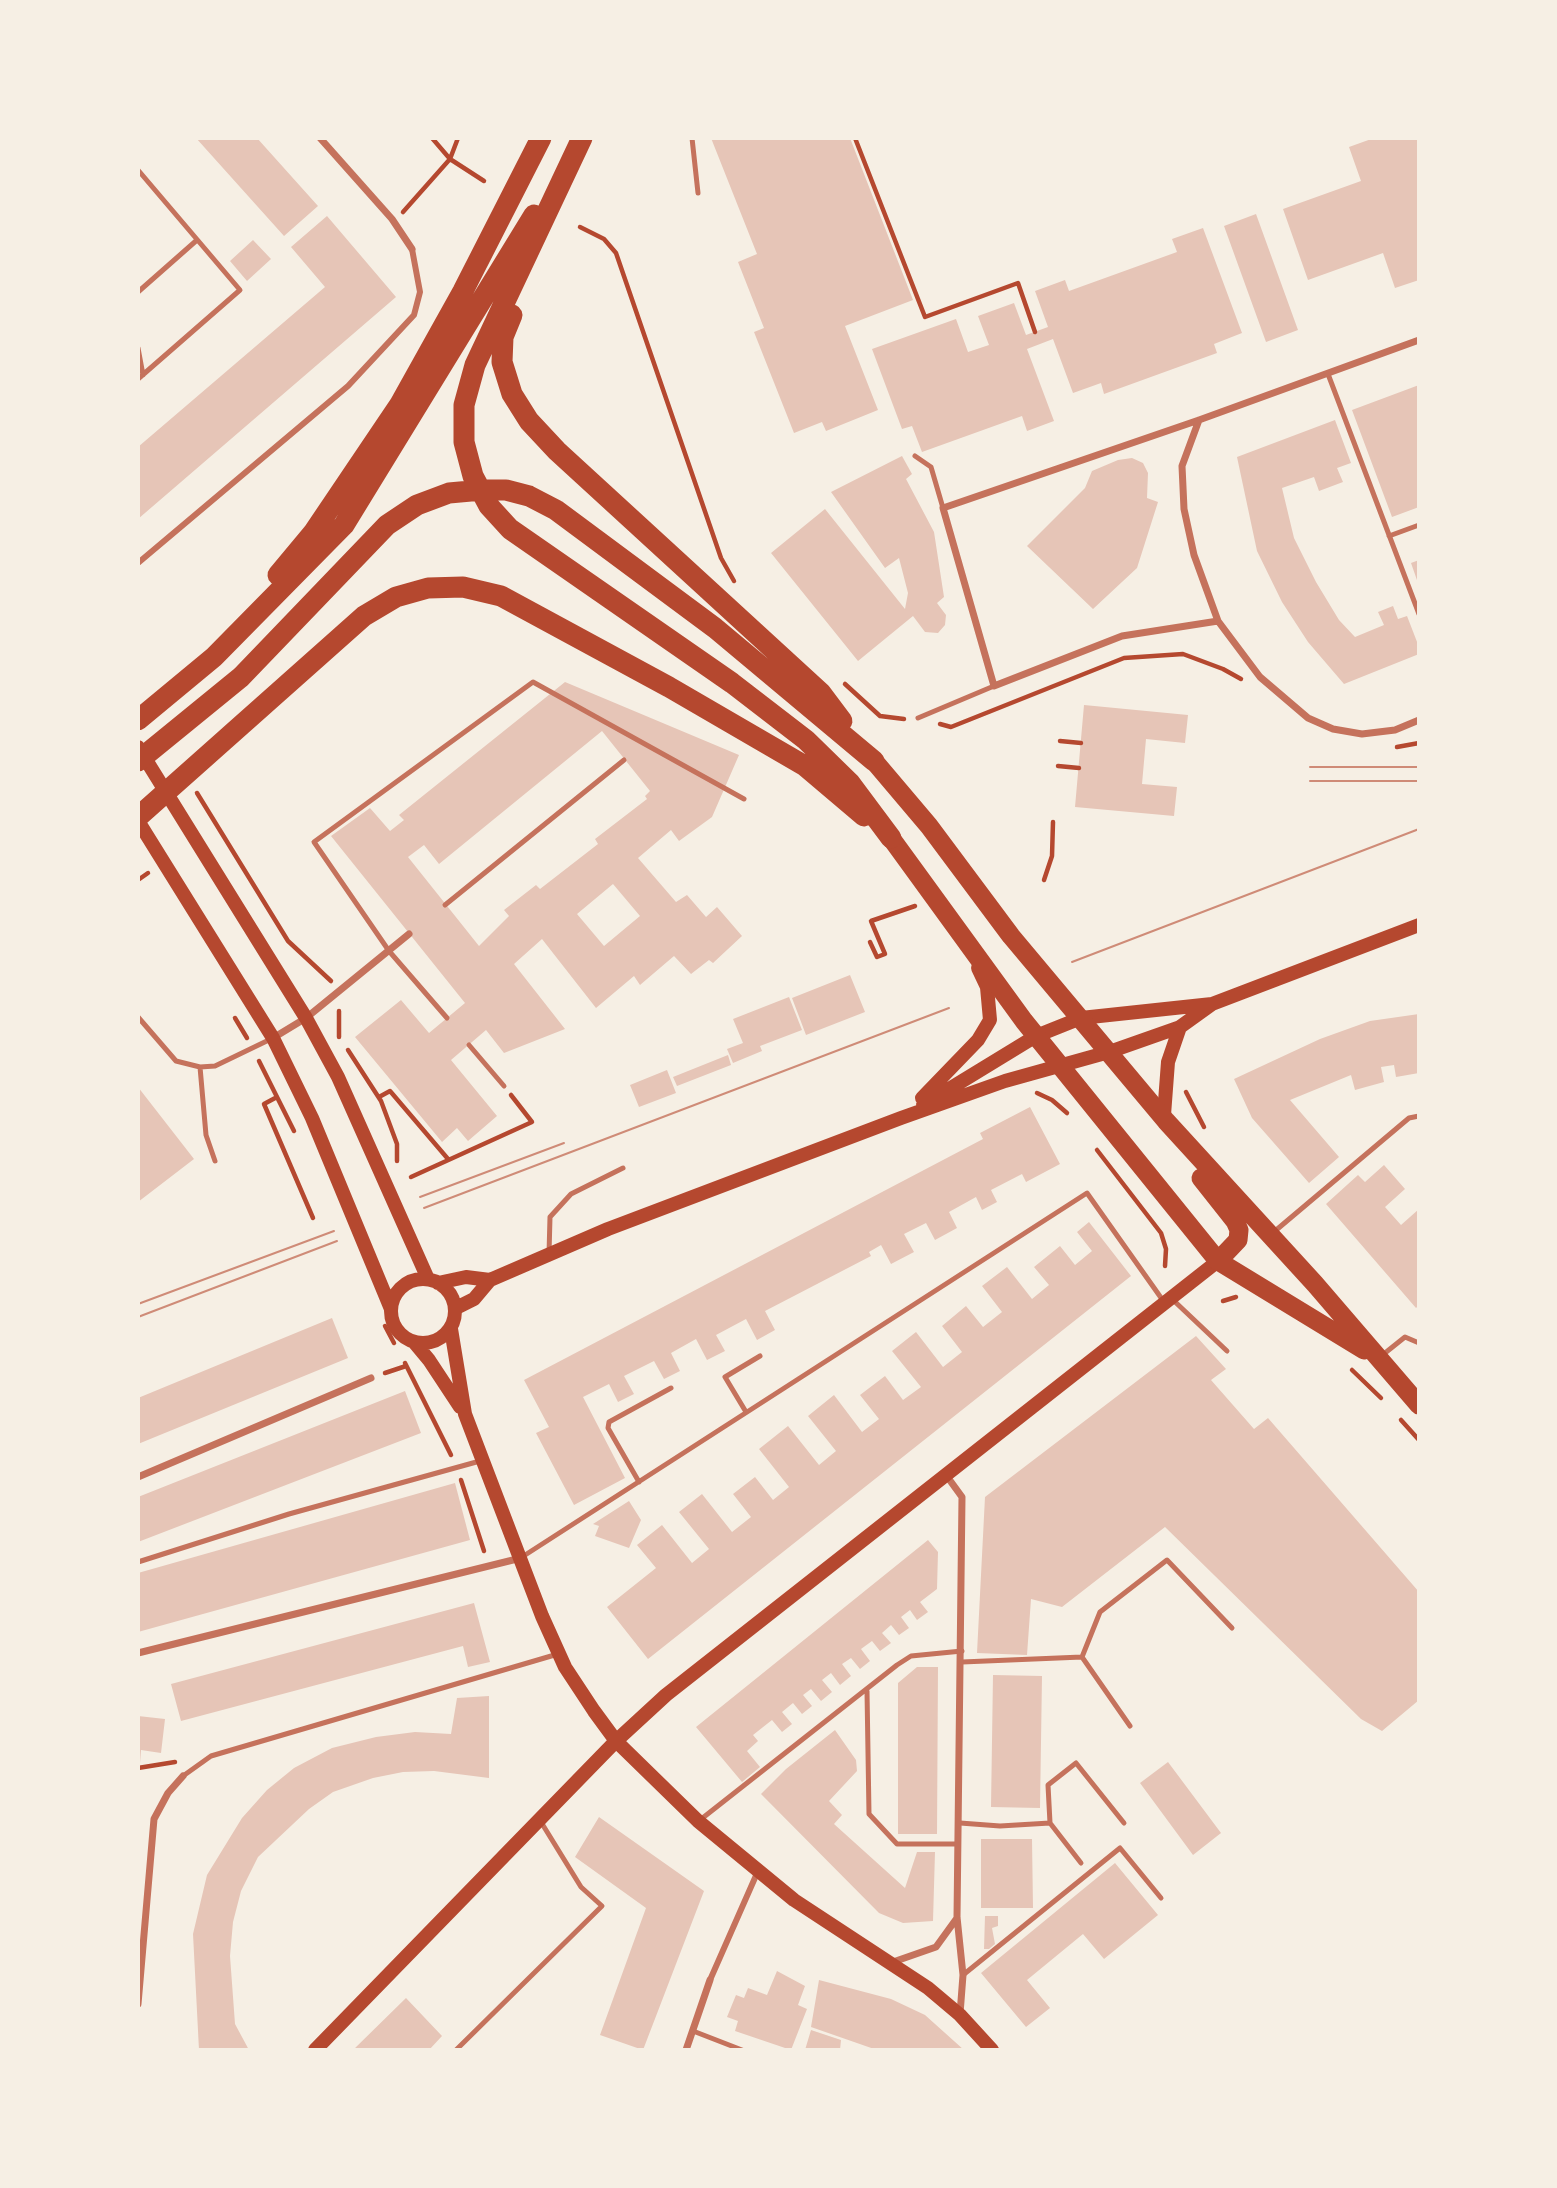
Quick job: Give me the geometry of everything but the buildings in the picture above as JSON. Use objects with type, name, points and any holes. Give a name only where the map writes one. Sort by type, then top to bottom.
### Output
[{"type":"highway","points":[[138,705],[184,667],[250,604],[287,565],[328,513],[400,404],[463,291],[541,138]]},
{"type":"highway","points":[[138,720],[214,657],[344,525],[551,186],[572,138]]},
{"type":"highway","points":[[582,138],[475,365],[464,405],[464,442],[473,476],[489,506],[510,528],[732,683],[806,740],[850,783],[1035,1036],[1218,1261],[1378,1359]]},
{"type":"highway","points":[[594,138],[521,291],[503,337],[502,362],[512,394],[528,421],[557,452],[821,693],[929,826],[1011,936],[1165,1118],[1419,1405]]},
{"type":"highway","points":[[138,761],[241,677],[387,525],[417,505],[449,493],[506,490],[529,496],[556,510],[715,628],[874,761]]},
{"type":"highway","points":[[138,819],[364,616],[396,597],[428,588],[463,587],[501,596],[669,687],[805,766],[891,838]]},
{"type":"highway","points":[[1165,1118],[1178,1149],[1235,1221],[1239,1230],[1238,1240],[1218,1261]]},
{"type":"main road","points":[[138,747],[306,1018],[338,1077],[433,1281],[453,1298],[456,1308],[451,1329],[465,1414],[558,1654],[616,1741],[698,1821],[828,1925],[893,1962],[960,2015],[992,2050]]},
{"type":"main road","points":[[138,819],[272,1038],[312,1118],[391,1309],[396,1330],[414,1342],[429,1360],[465,1414]]},
{"type":"main road","points":[[901,1118],[1035,1036],[1081,1018],[1212,1004],[1419,925]]},
{"type":"main road","points":[[901,1118],[978,1040],[990,1020],[987,987],[970,950]]},
{"type":"main road","points":[[456,1308],[474,1299],[491,1280],[549,1254],[901,1118],[1005,1081],[1109,1052],[1180,1027],[1212,1004]]},
{"type":"main road","points":[[1165,1118],[1168,1062],[1180,1027]]},
{"type":"main road","points":[[315,2050],[616,1741],[687,1679],[1218,1261]]},
{"type":"main road","points":[[391,1309],[399,1290],[417,1279],[433,1281],[466,1277],[491,1280]]},
{"type":"main road","points":[[414,1342],[435,1342],[451,1329]]},
{"type":"street","points":[[138,563],[348,386],[414,315],[420,292],[412,249],[391,219],[320,138]]},
{"type":"street","points":[[1218,621],[1122,636],[994,686],[943,508],[1199,421],[1419,340]]},
{"type":"street","points":[[1199,421],[1182,466],[1184,509],[1194,555],[1218,621],[1260,677],[1308,718],[1333,729],[1362,734],[1395,730],[1419,720]]},
{"type":"street","points":[[272,1038],[306,1018],[409,934]]},
{"type":"street","points":[[138,1477],[371,1378]]},
{"type":"street","points":[[946,1475],[962,1497],[957,1917],[963,1975],[960,2015]]},
{"type":"street","points":[[138,1653],[521,1558]]},
{"type":"street","points":[[138,2004],[154,1819],[168,1793],[183,1776]]},
{"type":"street","points":[[686,2050],[710,1980],[758,1871]]},
{"type":"street","points":[[893,1962],[936,1947],[957,1917]]},
{"type":"lane","points":[[692,138],[698,193]]},
{"type":"lane","points":[[138,170],[240,290],[141,377]]},
{"type":"lane","points":[[138,292],[197,240]]},
{"type":"lane","points":[[138,348],[141,377]]},
{"type":"lane","points":[[1328,373],[1419,614]]},
{"type":"lane","points":[[915,456],[931,467],[943,508]]},
{"type":"lane","points":[[1390,536],[1419,526]]},
{"type":"lane","points":[[447,1018],[389,951],[314,842],[533,682],[744,799]]},
{"type":"lane","points":[[918,718],[994,686]]},
{"type":"lane","points":[[445,905],[624,760]]},
{"type":"lane","points":[[138,1017],[176,1060],[200,1068],[215,1066],[272,1038]]},
{"type":"lane","points":[[469,1045],[504,1086]]},
{"type":"lane","points":[[200,1068],[206,1135],[215,1161]]},
{"type":"lane","points":[[1270,1235],[1409,1118],[1419,1116]]},
{"type":"lane","points":[[549,1254],[550,1217],[571,1194],[623,1168]]},
{"type":"lane","points":[[521,1558],[1087,1193],[1169,1302],[1227,1351]]},
{"type":"lane","points":[[1378,1359],[1405,1337],[1419,1343]]},
{"type":"lane","points":[[746,1412],[725,1377],[760,1356]]},
{"type":"lane","points":[[639,1482],[608,1428],[609,1422],[671,1388]]},
{"type":"lane","points":[[138,1562],[289,1514],[483,1460]]},
{"type":"lane","points":[[1082,1657],[1100,1612],[1167,1560],[1232,1628]]},
{"type":"lane","points":[[698,1821],[911,1656],[962,1651]]},
{"type":"lane","points":[[183,1776],[211,1756],[558,1654]]},
{"type":"lane","points":[[962,1662],[1082,1657]]},
{"type":"lane","points":[[1082,1657],[1129,1726]]},
{"type":"lane","points":[[867,1691],[869,1814],[897,1844],[958,1844]]},
{"type":"lane","points":[[1081,1863],[1050,1823],[1048,1785],[1076,1763],[1124,1823]]},
{"type":"lane","points":[[456,2050],[601,1906],[581,1887],[539,1819]]},
{"type":"lane","points":[[960,1823],[1000,1826],[1050,1823]]},
{"type":"lane","points":[[963,1975],[1120,1848],[1161,1898]]},
{"type":"lane","points":[[693,2031],[742,2050]]},
{"type":"path","points":[[432,138],[450,159],[484,181]]},
{"type":"path","points":[[391,219],[408,209],[450,159],[458,138]]},
{"type":"path","points":[[855,138],[925,317],[1018,283],[1035,332]]},
{"type":"path","points":[[580,227],[604,239],[616,253],[721,558],[736,583]]},
{"type":"path","points":[[841,681],[880,716],[918,718],[951,727],[1115,660],[1183,654],[1223,669],[1244,681]]},
{"type":"path","points":[[1060,741],[1081,743]]},
{"type":"path","points":[[1391,748],[1419,743]]},
{"type":"path","points":[[1058,766],[1079,768]]},
{"type":"path","points":[[1045,880],[1052,856],[1053,821]]},
{"type":"path","points":[[138,880],[147,870],[155,884]]},
{"type":"path","points":[[870,942],[877,957],[885,954],[871,921],[914,905],[922,916]]},
{"type":"path","points":[[232,1013],[253,1048],[295,1134]]},
{"type":"path","points":[[411,1177],[532,1122],[504,1086]]},
{"type":"path","points":[[379,1097],[390,1091],[448,1159]]},
{"type":"path","points":[[1033,1093],[1058,1104],[1073,1120]]},
{"type":"path","points":[[277,1097],[264,1104],[313,1218]]},
{"type":"path","points":[[1091,1143],[1161,1233],[1167,1250],[1165,1266]]},
{"type":"path","points":[[1223,1301],[1232,1297],[1246,1300]]},
{"type":"path","points":[[371,1378],[406,1366],[383,1323]]},
{"type":"path","points":[[1349,1367],[1386,1404]]},
{"type":"path","points":[[1393,1412],[1419,1440]]},
{"type":"tram line","points":[[1310,767],[1419,767]]},
{"type":"tram line","points":[[1310,781],[1419,781]]},
{"type":"tram line","points":[[1072,962],[1419,829]]},
{"type":"tram line","points":[[424,1208],[949,1008]]},
{"type":"tram line","points":[[420,1197],[564,1143]]},
{"type":"tram line","points":[[138,1304],[334,1231]]},
{"type":"tram line","points":[[138,1317],[337,1241]]}]
